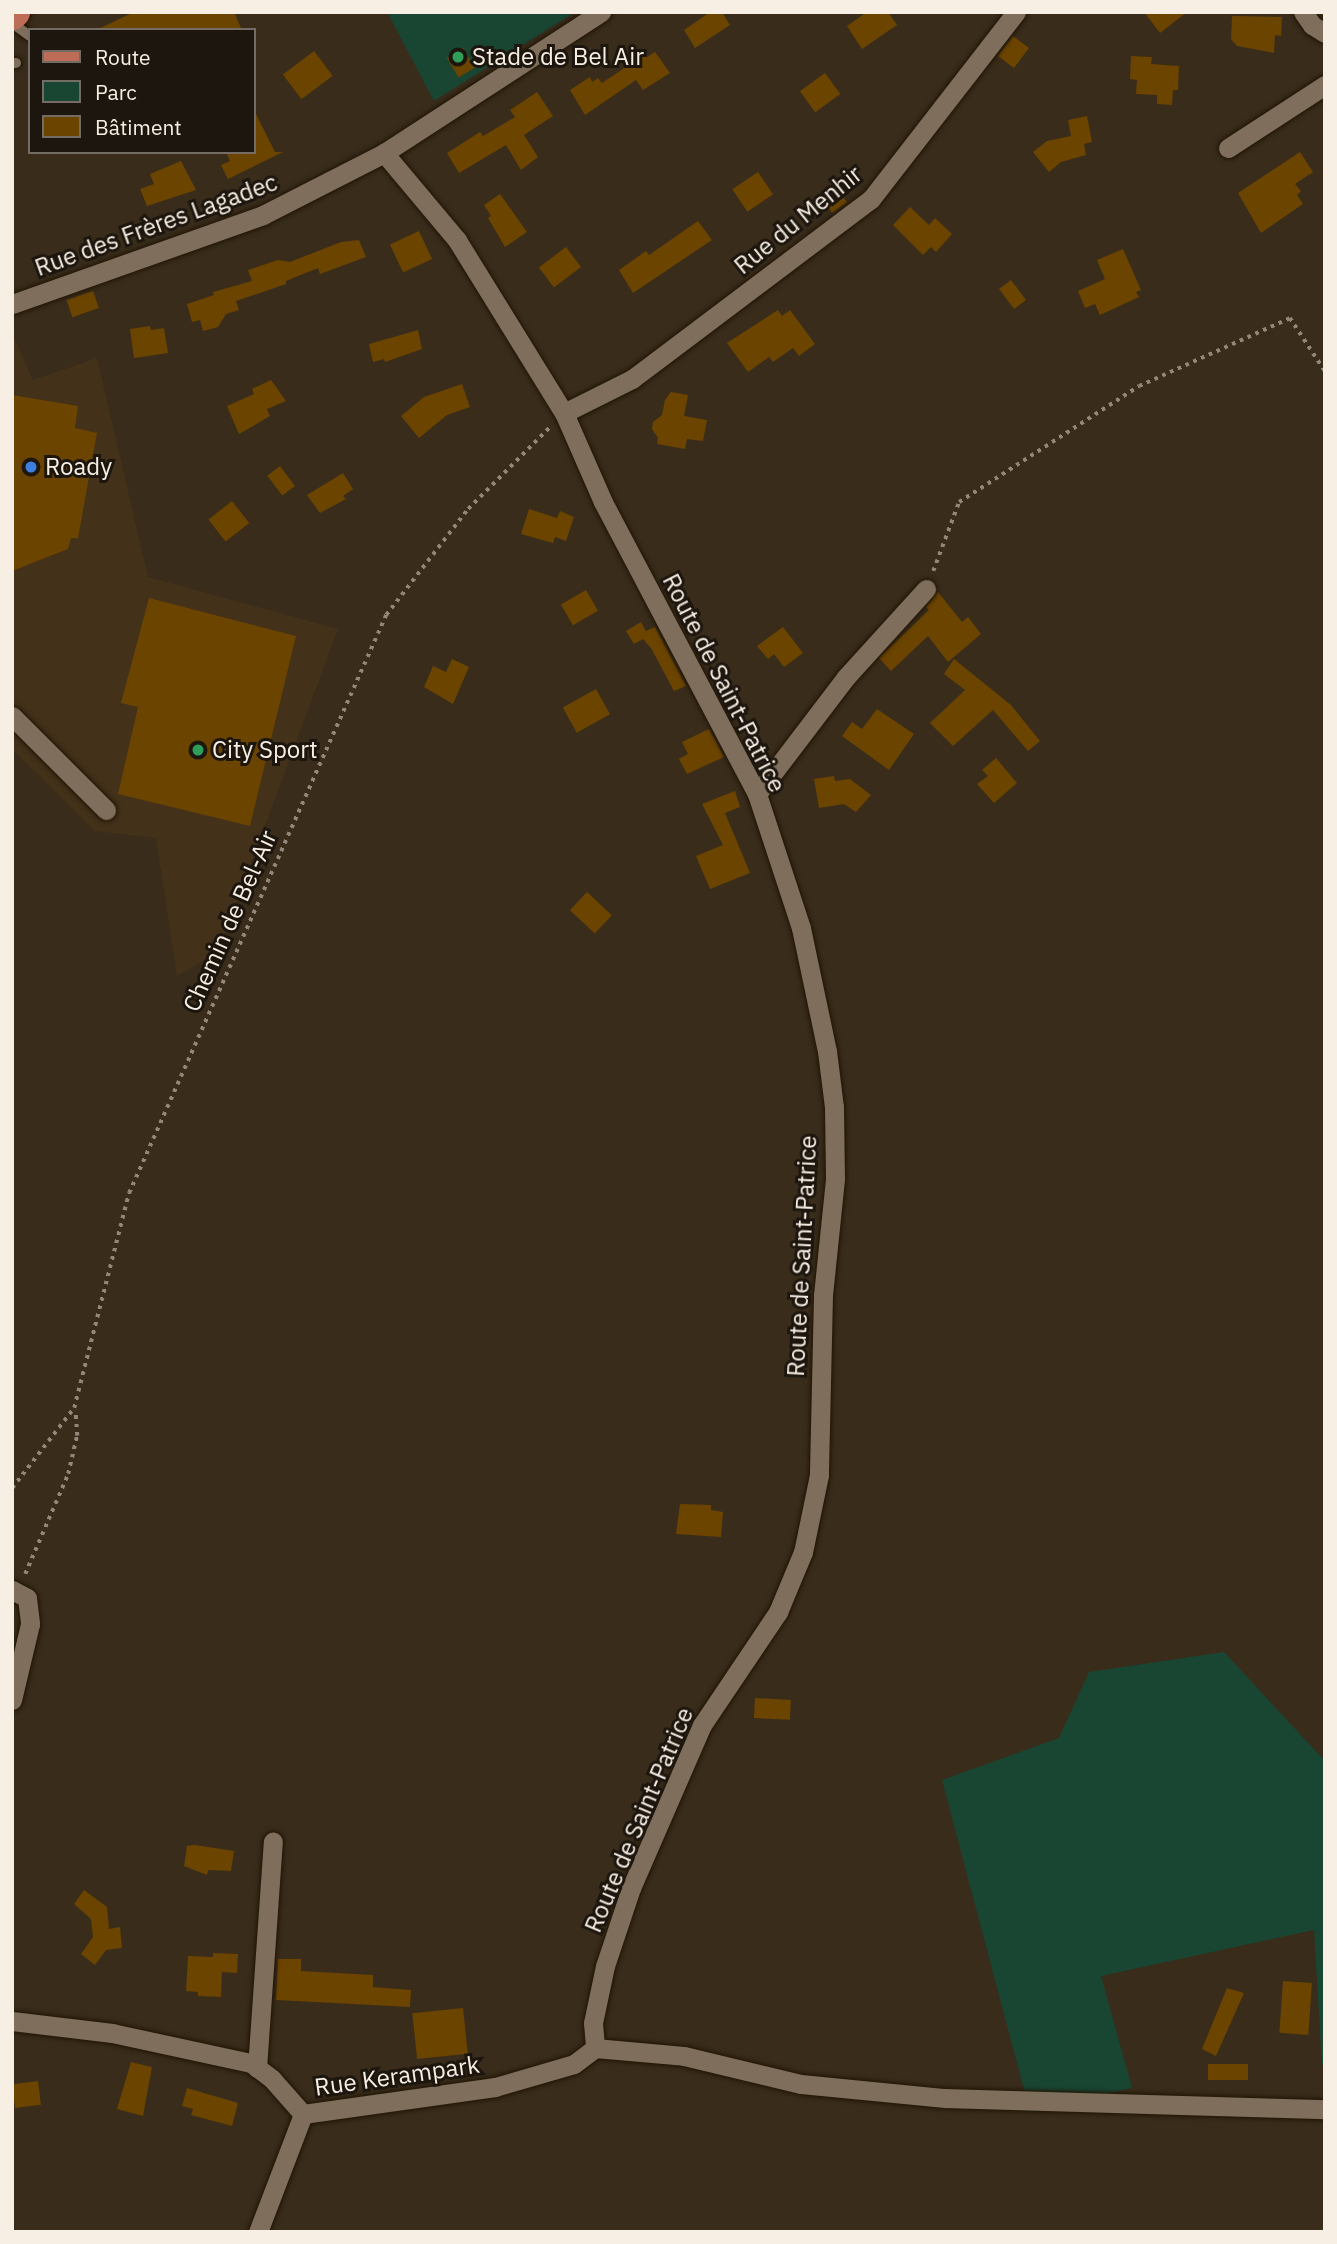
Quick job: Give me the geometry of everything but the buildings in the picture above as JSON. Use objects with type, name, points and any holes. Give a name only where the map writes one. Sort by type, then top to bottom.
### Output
[{"type":"street","name":"Rue des Frères Lagadec","points":[[12,304],[263,215],[384,153],[601,12]]},
{"type":"street","name":"Rue du Menhir","points":[[564,413],[632,379],[871,199],[1016,12]]},
{"type":"street","points":[[1303,12],[1312,25],[1325,33]]},
{"type":"street","points":[[1228,148],[1325,85]]},
{"type":"street","name":"Route de Saint-Patrice","points":[[384,153],[457,240],[564,413],[603,502],[757,794],[801,928],[827,1051],[834,1107],[835,1179],[822,1296],[819,1475],[803,1552],[778,1612],[702,1725],[631,1888],[605,1966],[593,2023],[595,2048]]},
{"type":"street","points":[[757,794],[846,677],[926,589]]},
{"type":"street","points":[[12,716],[106,810]]},
{"type":"street","points":[[12,1700],[30,1624],[27,1598],[14,1591]]},
{"type":"street","points":[[257,2067],[273,1842]]},
{"type":"street","name":"Rue Kerampark","points":[[12,2021],[112,2033],[251,2063],[272,2079],[303,2114],[495,2087],[574,2064],[595,2048]]},
{"type":"street","points":[[595,2048],[684,2056],[801,2084],[945,2098],[1325,2109]]},
{"type":"street","points":[[258,2232],[303,2114]]},
{"type":"lane","points":[[12,23],[28,35]]},
{"type":"path","points":[[926,589],[959,502],[1139,386],[1290,318],[1325,371]]},
{"type":"path","name":"Chemin de Bel-Air","points":[[12,1488],[74,1408],[89,1362],[128,1193],[386,615],[468,509],[564,413]]},
{"type":"path","points":[[14,1591],[68,1474],[77,1436],[74,1408]]},
{"type":"shaded area","points":[[12,333],[33,380],[97,358],[148,577],[338,629],[218,952],[177,976],[156,838],[95,831],[12,749]]},
{"type":"green space","name":"Stade de Bel Air","points":[[387,12],[575,12],[434,101]]},
{"type":"green space","points":[[1224,1652],[1325,1761],[1325,2066],[1322,2065],[1314,1930],[1101,1976],[1132,2088],[1030,2112],[942,1780],[1059,1738],[1089,1672]]},
{"type":"place","name":"Stade de Bel Air","points":[[458,57]]},
{"type":"place","name":"Roady","points":[[31,467]]},
{"type":"place","name":"City Sport","points":[[198,750]]}]
